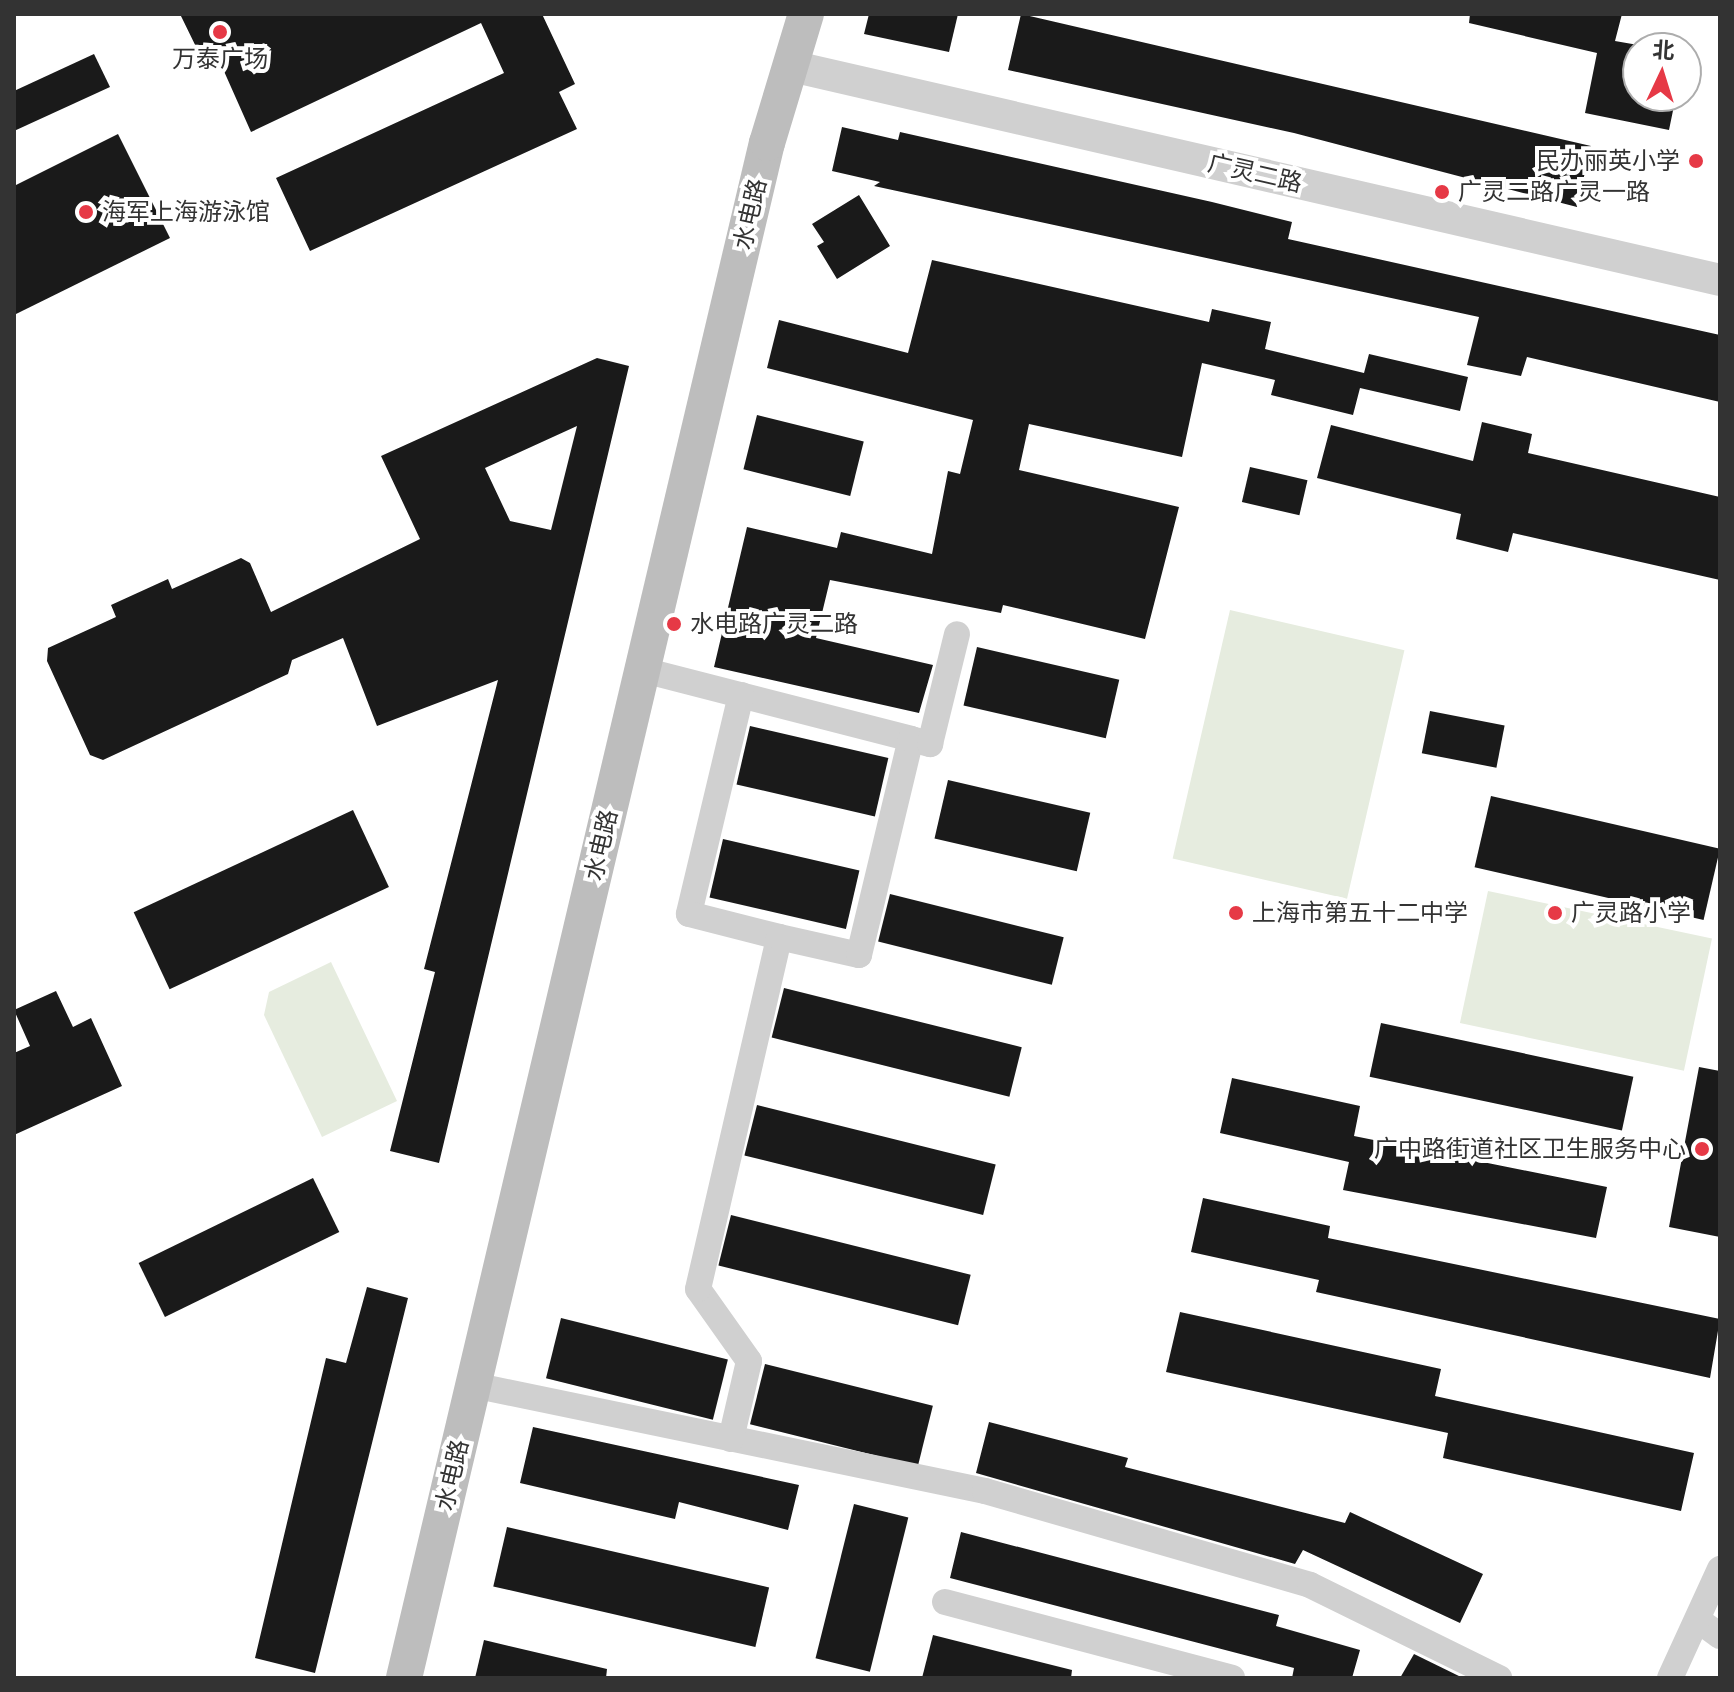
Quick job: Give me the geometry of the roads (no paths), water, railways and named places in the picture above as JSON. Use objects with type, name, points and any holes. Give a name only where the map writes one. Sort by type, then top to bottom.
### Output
[{"type":"main road","name":"水电路","points":[[404,1678],[643,670],[806,14]]},
{"type":"street","name":"广灵二路","points":[[791,66],[1720,280]]},
{"type":"street","points":[[643,670],[930,744],[957,634]]},
{"type":"street","points":[[741,695],[689,914],[859,955],[911,739]]},
{"type":"street","points":[[731,1439],[749,1361],[698,1289],[779,937]]},
{"type":"street","points":[[473,1385],[985,1491],[1310,1585],[1499,1678]]},
{"type":"street","points":[[1670,1678],[1720,1569]]},
{"type":"street","points":[[945,1602],[1232,1678]]},
{"type":"street","points":[[1698,1620],[1720,1636]]},
{"type":"place","name":"万泰广场","points":[[220,32]]},
{"type":"place","name":"民办丽英小学","points":[[1696,161]]},
{"type":"place","name":"广灵二路广灵一路","points":[[1442,192]]},
{"type":"place","name":"海军上海游泳馆","points":[[86,212]]},
{"type":"place","name":"水电路广灵二路","points":[[674,624]]},
{"type":"place","name":"上海市第五十二中学","points":[[1236,913]]},
{"type":"place","name":"广灵路小学","points":[[1555,913]]},
{"type":"place","name":"广中路街道社区卫生服务中心","points":[[1702,1149]]}]
